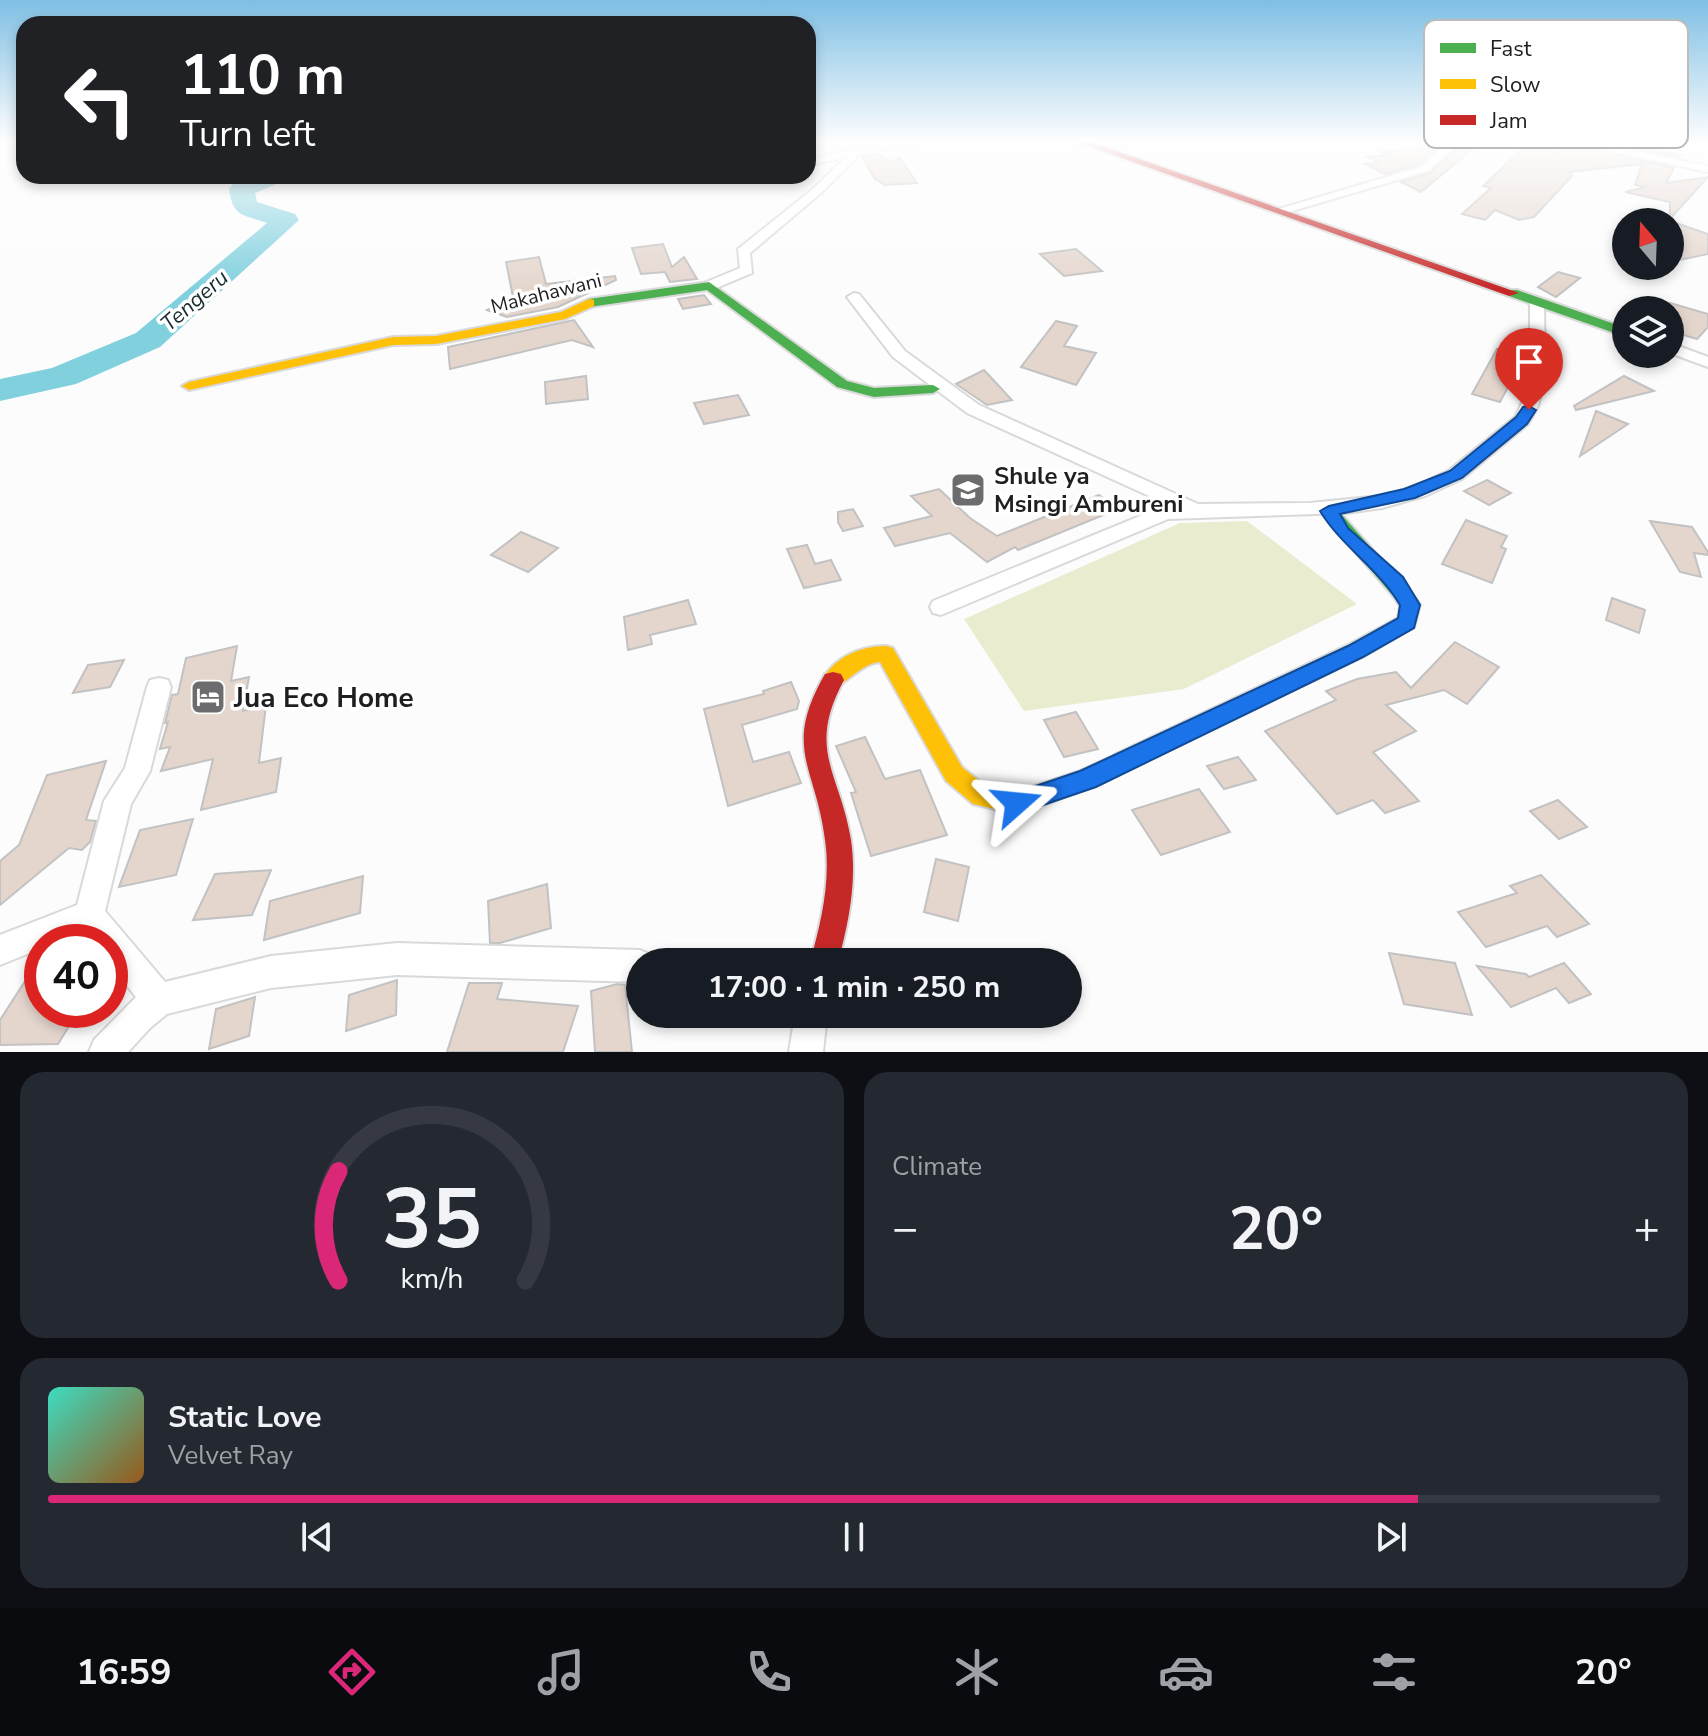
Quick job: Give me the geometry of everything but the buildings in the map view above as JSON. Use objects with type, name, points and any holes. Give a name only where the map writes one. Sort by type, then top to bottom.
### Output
[{"type":"street","points":[[709,286],[747,270],[743,252],[817,191]]},
{"type":"street","points":[[1221,191],[1612,328]]},
{"type":"street","points":[[1278,211],[1347,191]]},
{"type":"street","points":[[709,286],[842,384],[874,393],[933,389]]},
{"type":"street","name":"Makahawani","points":[[189,386],[393,341],[436,340],[565,315],[582,304],[709,286]]},
{"type":"street","points":[[854,297],[899,354],[973,409],[1192,509]]},
{"type":"street","points":[[941,607],[1146,518],[1192,509],[1329,511],[1409,494],[1456,475],[1522,420],[1529,410],[1539,378],[1537,302]]},
{"type":"street","points":[[1684,353],[1708,362]]},
{"type":"street","points":[[829,948],[839,917],[840,875],[836,831],[814,760],[814,719],[820,698],[846,666],[867,652],[886,654],[954,774],[982,797],[1017,803],[1087,779],[1355,651],[1407,622],[1410,605],[1397,582],[1342,532],[1329,511]]},
{"type":"street","points":[[89,915],[118,801],[137,771],[159,687]]},
{"type":"street","points":[[0,950],[89,915]]},
{"type":"street","points":[[89,915],[159,1000]]},
{"type":"street","points":[[106,1052],[138,1016],[159,1000],[271,972],[397,959],[626,966]]},
{"type":"street","points":[[806,1052],[809,1028]]},
{"type":"green space","points":[[1247,521],[1357,604],[1184,689],[1024,711],[964,619],[1180,523]]},
{"type":"waterway","name":"Tengeru","points":[[0,390],[63,376],[148,340],[286,220],[245,207],[242,191]]},
{"type":"traffic: fast","points":[[589,303],[709,286],[842,384],[874,393],[933,389]]},
{"type":"traffic: fast","points":[[1513,293],[1612,328]]},
{"type":"traffic: fast","points":[[1124,761],[1355,651],[1407,622],[1410,605],[1401,592],[1329,511]]},
{"type":"traffic: slow","points":[[189,386],[393,341],[436,340],[565,315],[589,303]]},
{"type":"traffic: slow","points":[[833,680],[856,660],[886,654],[954,774],[982,797],[1017,803],[1087,779],[1124,761]]},
{"type":"traffic: jam","points":[[1222,191],[1513,293]]},
{"type":"traffic: jam","points":[[828,948],[840,871],[838,840],[814,741],[815,721],[821,701],[833,680]]},
{"type":"place","name":"Shule ya Msingi Ambureni","points":[[968,490]]},
{"type":"place","name":"Jua Eco Home","points":[[208,697]]},
{"type":"route","points":[[1017,803],[1087,779],[1355,651],[1407,622],[1410,605],[1397,582],[1342,532],[1329,511],[1409,494],[1456,475],[1522,420],[1529,410]]}]
